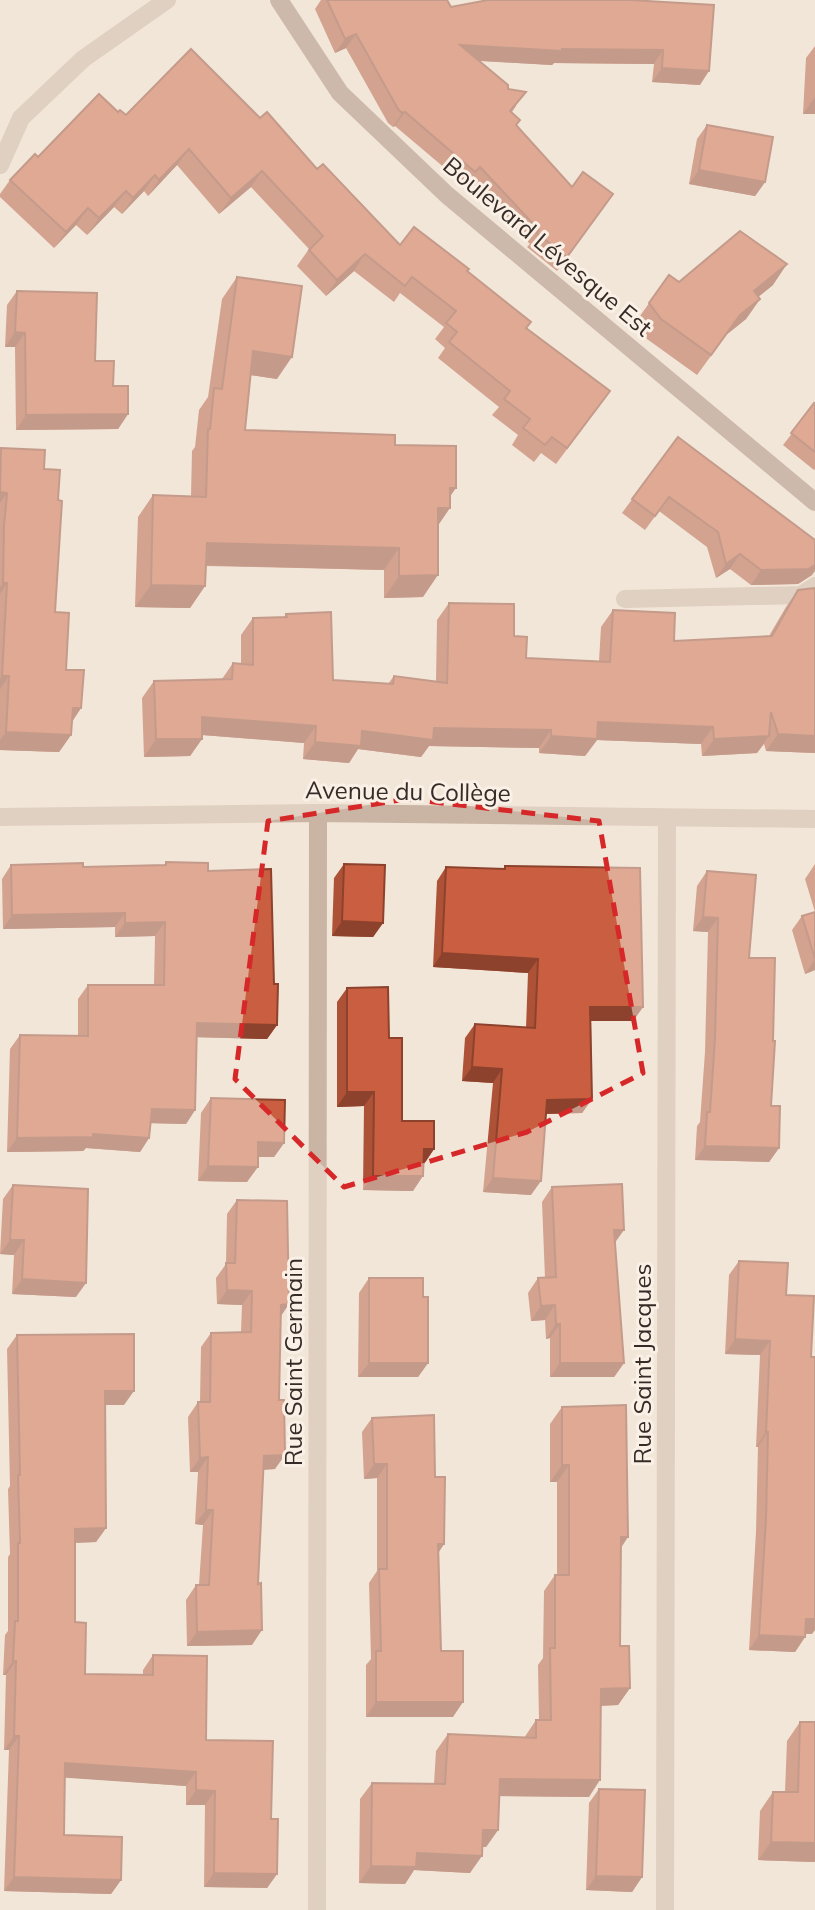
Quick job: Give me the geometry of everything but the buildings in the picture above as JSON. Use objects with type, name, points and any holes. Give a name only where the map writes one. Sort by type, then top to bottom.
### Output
[{"type":"street","points":[[0,166],[21,118],[83,60],[167,0]]},
{"type":"street","name":"Boulevard Lévesque Est","points":[[279,0],[340,93],[447,195],[815,502]]},
{"type":"street","points":[[625,599],[801,595],[815,586]]},
{"type":"street","name":"Avenue du Collège","points":[[0,817],[318,813],[815,819]]},
{"type":"street","name":"Rue Saint Germain","points":[[317,1910],[318,813]]},
{"type":"street","name":"Rue Saint Jacques","points":[[665,1910],[667,819]]},
{"type":"highlighted area","points":[[407,799],[599,821],[643,1073],[527,1132],[344,1187],[235,1079],[268,821]]}]
